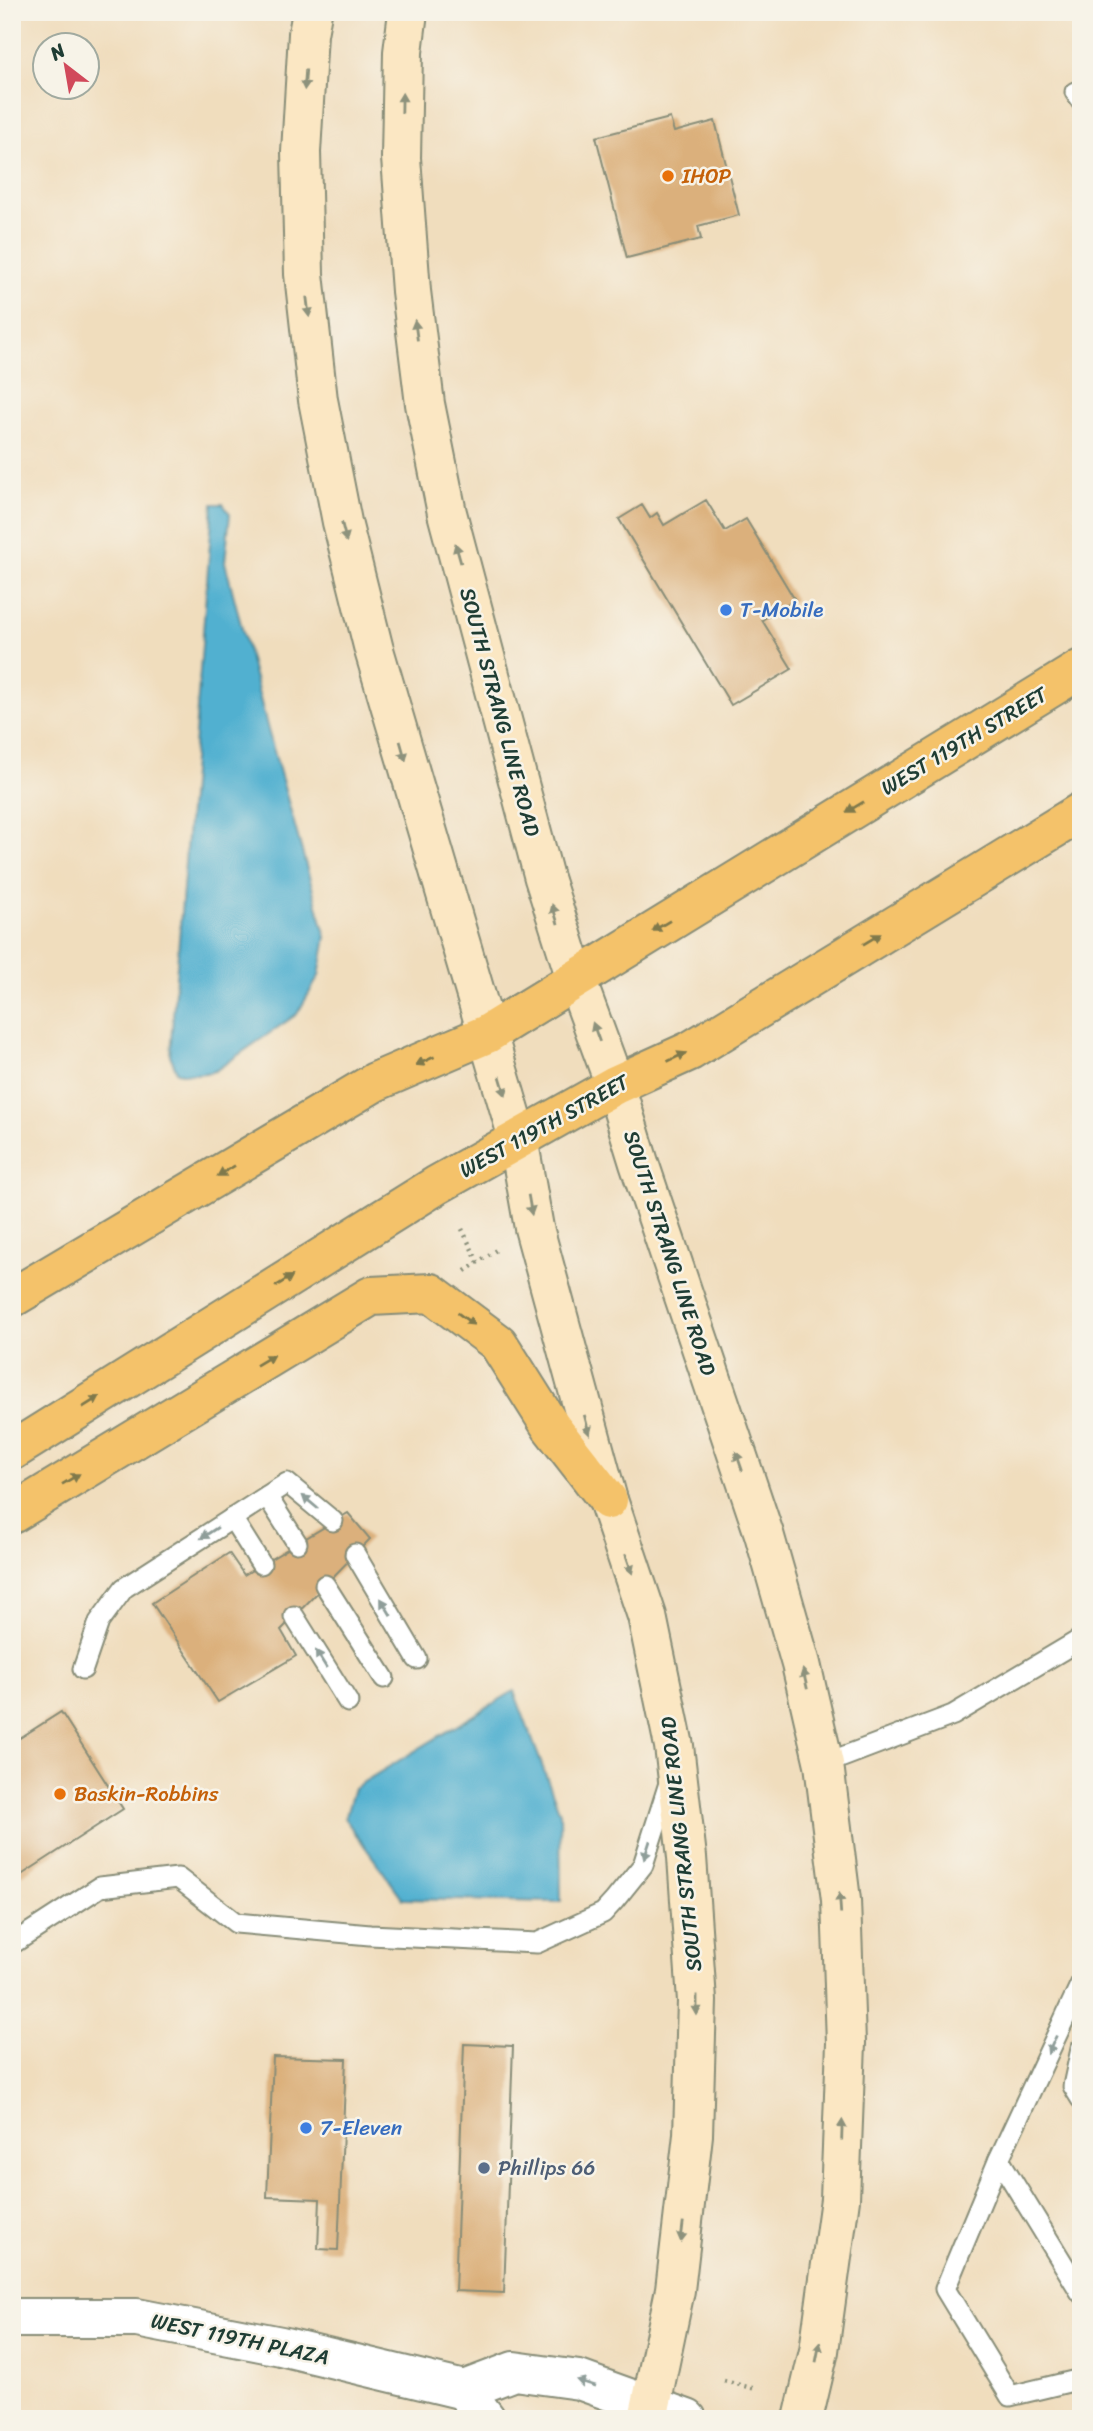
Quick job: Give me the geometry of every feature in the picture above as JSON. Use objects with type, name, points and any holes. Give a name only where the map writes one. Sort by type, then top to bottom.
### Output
[{"type":"main road","name":"SOUTH STRANG LINE ROAD","points":[[312,12],[308,34],[301,152],[304,274],[318,400],[342,522],[374,650],[518,1138],[534,1228],[607,1500],[647,1616],[676,1762],[687,1857],[697,2001],[693,2135],[675,2290],[649,2412]]},
{"type":"main road","name":"SOUTH STRANG LINE ROAD","points":[[408,12],[403,52],[401,158],[411,291],[425,404],[447,513],[544,878],[764,1534],[801,1664],[824,1764],[841,1900],[846,2043],[840,2199],[819,2351],[803,2419]]},
{"type":"main road","name":"WEST 119TH STREET","points":[[12,1298],[376,1082],[487,1034],[1081,669]]},
{"type":"main road","name":"WEST 119TH STREET","points":[[12,1451],[437,1185],[615,1085],[690,1051],[1081,812]]},
{"type":"main road","points":[[12,1514],[371,1296],[431,1293],[498,1343],[551,1427],[607,1500]]},
{"type":"street","name":"WEST 119TH PLAZA","points":[[12,2318],[137,2318],[281,2346],[475,2404],[514,2371],[579,2380],[649,2412],[687,2419]]},
{"type":"lane","points":[[83,1669],[99,1622],[124,1587],[287,1483],[333,1521]]},
{"type":"lane","points":[[267,1496],[297,1543]]},
{"type":"lane","points":[[232,1518],[261,1564]]},
{"type":"lane","points":[[355,1554],[417,1659]]},
{"type":"lane","points":[[325,1585],[384,1678]]},
{"type":"lane","points":[[294,1616],[348,1702]]},
{"type":"lane","points":[[824,1764],[953,1716],[1081,1639]]},
{"type":"lane","points":[[12,1944],[100,1887],[178,1878],[236,1923],[438,1939],[537,1943],[603,1913],[643,1865],[676,1762]]},
{"type":"lane","points":[[1081,1983],[999,2159],[945,2289],[1010,2396],[1081,2379]]},
{"type":"lane","points":[[1081,2049],[1073,2086],[1081,2099]]},
{"type":"lane","points":[[999,2159],[1081,2293]]},
{"type":"path","points":[[462,1229],[478,1262]]},
{"type":"path","points":[[465,1271],[505,1244]]},
{"type":"path","points":[[724,2381],[756,2389]]},
{"type":"water","points":[[213,504],[223,504],[230,514],[225,562],[268,730],[326,937],[319,976],[297,1014],[215,1071],[192,1074],[177,1072],[170,1055]]},
{"type":"water","points":[[514,1691],[560,1813],[561,1902],[403,1899],[345,1819],[354,1788]]},
{"type":"building","name":"IHOP","points":[[670,118],[674,132],[715,121],[739,215],[698,226],[701,239],[627,258],[596,137]]},
{"type":"building","name":"T-Mobile","points":[[706,500],[725,531],[746,519],[795,600],[762,620],[792,669],[731,705],[619,519],[642,505],[650,518],[657,513],[664,525]]},
{"type":"building","points":[[348,1513],[370,1539],[281,1630],[296,1656],[218,1702],[152,1603],[229,1553],[244,1575]]},
{"type":"building","points":[[61,1712],[123,1809],[12,1881],[12,1743]]},
{"type":"building","name":"Phillips 66","points":[[464,2044],[513,2046],[504,2293],[455,2291]]},
{"type":"building","name":"7-Eleven","points":[[273,2057],[346,2059],[338,2250],[318,2249],[320,2199],[267,2197]]},
{"type":"place","name":"IHOP","points":[[668,176]]},
{"type":"place","name":"T-Mobile","points":[[726,610]]},
{"type":"place","name":"Baskin-Robbins","points":[[60,1794]]},
{"type":"place","name":"7-Eleven","points":[[306,2128]]},
{"type":"place","name":"Phillips 66","points":[[484,2168]]}]
